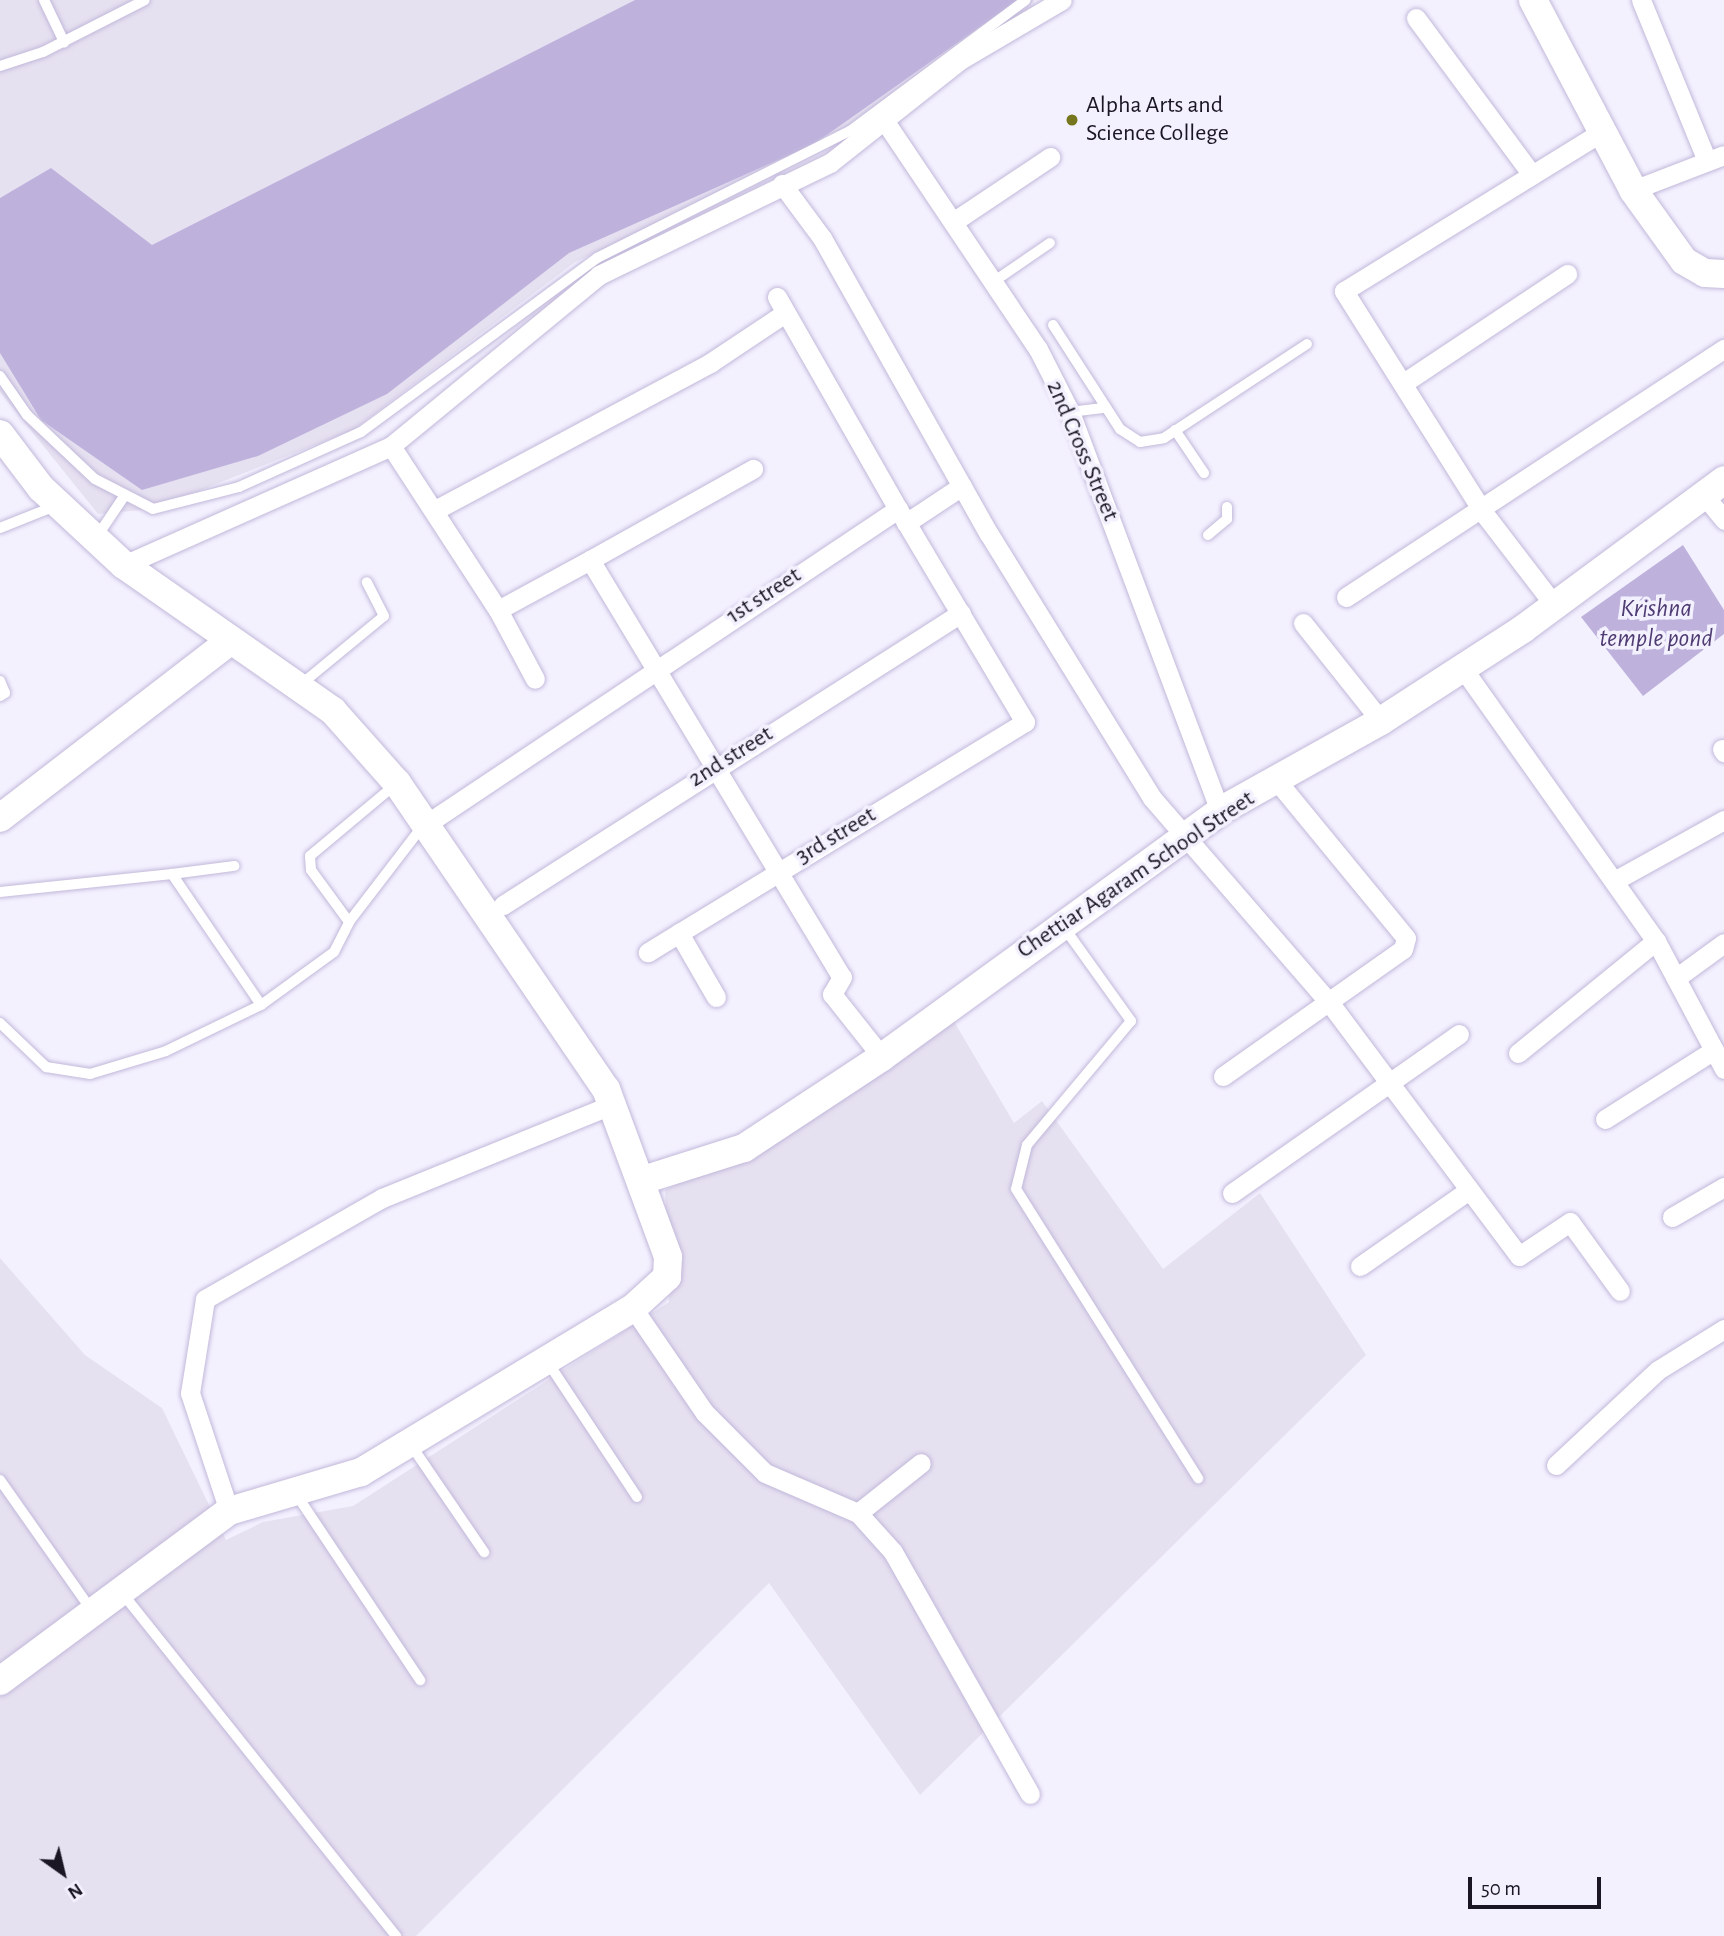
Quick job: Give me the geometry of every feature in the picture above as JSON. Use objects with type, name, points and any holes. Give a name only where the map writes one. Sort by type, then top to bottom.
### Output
[{"type":"street","points":[[124,565],[391,446],[599,275],[830,163],[960,60],[1062,0]]},
{"type":"street","points":[[1533,0],[1633,190],[1684,261],[1704,273],[1724,274]]},
{"type":"street","points":[[1633,190],[1716,158],[1641,0]]},
{"type":"street","points":[[1416,18],[1532,175]]},
{"type":"street","name":"2nd Cross Street","points":[[884,120],[993,282],[1070,412],[1220,811]]},
{"type":"street","points":[[1555,606],[1483,512],[1405,382],[1344,291],[1601,132]]},
{"type":"street","points":[[953,222],[1050,157]]},
{"type":"street","points":[[782,184],[857,297],[962,486],[1152,798],[1189,834],[1329,1002],[1518,1256],[1570,1222],[1620,1292]]},
{"type":"street","points":[[1405,382],[1567,274]]},
{"type":"street","points":[[437,509],[710,363],[781,305],[961,613]]},
{"type":"street","points":[[1346,597],[1483,512],[1724,349]]},
{"type":"street","points":[[0,434],[59,505],[124,565],[333,711],[397,783],[613,1104],[643,1180],[668,1257],[667,1277],[633,1308],[411,1445],[361,1472],[229,1511],[0,1681]]},
{"type":"street","points":[[391,446],[437,509],[498,610],[535,679]]},
{"type":"street","points":[[498,610],[753,469]]},
{"type":"street","name":"1st street","points":[[425,825],[653,669],[902,516],[962,486]]},
{"type":"street","points":[[1714,487],[1724,520]]},
{"type":"street","name":"Chettiar Agaram School Street","points":[[643,1180],[744,1147],[882,1057],[1061,922],[1220,811],[1381,721],[1464,670],[1555,606],[1714,487]]},
{"type":"street","points":[[590,560],[653,669],[842,977],[832,994],[882,1057]]},
{"type":"street","name":"3rd street","points":[[648,952],[1025,722],[961,613]]},
{"type":"street","name":"2nd street","points":[[503,905],[713,768],[961,613]]},
{"type":"street","points":[[1303,623],[1381,721]]},
{"type":"street","points":[[0,818],[230,641]]},
{"type":"street","points":[[1464,670],[1656,941],[1724,1069]]},
{"type":"street","points":[[1223,1076],[1403,949],[1406,938],[1277,780]]},
{"type":"street","points":[[1614,881],[1724,820]]},
{"type":"street","points":[[679,933],[716,997]]},
{"type":"street","points":[[1518,1053],[1656,941]]},
{"type":"street","points":[[1676,978],[1724,943]]},
{"type":"street","points":[[1231,1193],[1460,1034]]},
{"type":"street","points":[[1605,1119],[1714,1049]]},
{"type":"street","points":[[229,1511],[190,1393],[205,1299],[382,1198],[613,1104]]},
{"type":"street","points":[[1672,1217],[1724,1187]]},
{"type":"street","points":[[1360,1266],[1469,1190]]},
{"type":"street","points":[[633,1308],[705,1413],[746,1457],[765,1472],[858,1513],[893,1552],[1030,1794]]},
{"type":"street","points":[[1556,1465],[1658,1370],[1724,1329]]},
{"type":"street","points":[[858,1513],[921,1463]]},
{"type":"lane","points":[[44,0],[64,42]]},
{"type":"lane","points":[[0,66],[64,42],[145,0]]},
{"type":"lane","points":[[0,376],[37,424],[94,479],[153,509],[187,503],[239,487],[361,432],[540,294],[597,258],[850,131],[1026,0]]},
{"type":"lane","points":[[993,282],[1050,243]]},
{"type":"lane","points":[[1053,325],[1105,408],[1140,442],[1175,430],[1307,344]]},
{"type":"lane","points":[[1070,412],[1105,408]]},
{"type":"lane","points":[[1175,430],[1204,473]]},
{"type":"lane","points":[[96,539],[125,495]]},
{"type":"lane","points":[[0,528],[59,505]]},
{"type":"lane","points":[[1208,535],[1227,519],[1227,507]]},
{"type":"lane","points":[[299,686],[384,616],[367,582]]},
{"type":"lane","points":[[0,681],[5,692],[0,696]]},
{"type":"lane","points":[[349,922],[311,870],[310,856],[397,783]]},
{"type":"lane","points":[[0,1023],[46,1067],[90,1074],[166,1051],[261,1005],[334,952],[349,922],[425,825]]},
{"type":"lane","points":[[0,892],[234,866]]},
{"type":"lane","points":[[172,874],[261,1005]]},
{"type":"lane","points":[[1061,922],[1130,1021],[1027,1145],[1016,1189],[1198,1478]]},
{"type":"lane","points":[[547,1360],[637,1497]]},
{"type":"lane","points":[[411,1445],[484,1552]]},
{"type":"lane","points":[[0,1480],[93,1611]]},
{"type":"lane","points":[[294,1492],[420,1680]]},
{"type":"lane","points":[[120,1591],[396,1936]]},
{"type":"shaded area","points":[[0,0],[1035,0],[821,151],[575,262],[353,430],[153,509],[98,514],[0,392]]},
{"type":"shaded area","points":[[949,1013],[1014,1123],[1042,1101],[1163,1269],[1260,1193],[1366,1355],[920,1795],[769,1583],[416,1936],[0,1936],[0,1258],[85,1355],[162,1408],[226,1540],[263,1522],[353,1506],[669,1302],[665,1190],[807,1122]]},
{"type":"water","points":[[635,0],[1018,0],[814,144],[569,253],[387,394],[258,456],[142,490],[41,420],[0,353],[0,198],[51,168],[152,245]]},
{"type":"water","name":"Krishna temple pond","points":[[1683,545],[1724,610],[1724,634],[1643,696],[1581,617]]},
{"type":"place","name":"Alpha Arts and Science College","points":[[1072,120]]}]
